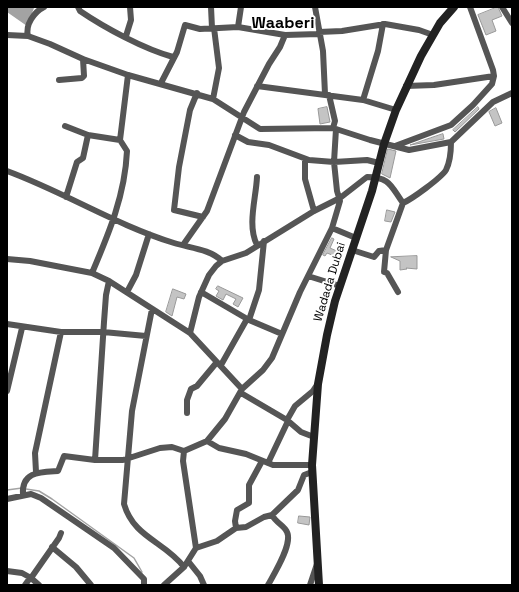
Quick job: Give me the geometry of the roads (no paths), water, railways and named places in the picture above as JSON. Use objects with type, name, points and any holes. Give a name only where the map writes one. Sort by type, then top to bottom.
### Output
[{"type":"street","points":[[28,36],[27,30],[31,20],[36,12],[44,7]]},
{"type":"street","points":[[78,7],[86,15],[144,46],[173,58]]},
{"type":"street","points":[[126,36],[131,20],[130,7]]},
{"type":"street","points":[[210,7],[219,68],[213,99]]},
{"type":"street","points":[[238,27],[241,7]]},
{"type":"street","points":[[22,494],[24,482],[36,472],[58,471],[64,456],[95,460],[129,458],[160,448],[172,447],[184,451],[207,441],[224,419],[242,391],[264,370],[272,358],[308,276],[332,228],[339,207],[340,198],[337,191],[334,162],[335,121],[327,94],[323,51],[315,7]]},
{"type":"street","name":"Wadada Dubai","points":[[319,585],[312,468],[318,384],[327,335],[340,286],[376,178],[384,144],[396,110],[406,86],[433,35],[440,23],[454,7]]},
{"type":"street","points":[[395,146],[451,125],[473,105],[492,84],[494,76],[486,46],[470,7]]},
{"type":"street","points":[[502,7],[512,23]]},
{"type":"street","points":[[363,100],[378,51],[383,24]]},
{"type":"street","points":[[161,84],[179,44],[185,26],[200,29],[238,27],[285,34],[342,31],[383,24],[419,30],[433,35]]},
{"type":"street","points":[[183,245],[203,217],[212,200],[256,86],[280,47],[285,34]]},
{"type":"street","points":[[7,35],[15,37],[28,36],[83,59],[128,75],[197,93],[213,99],[230,109],[242,119],[260,129],[334,128],[384,144],[409,150],[451,142],[493,102],[512,93]]},
{"type":"street","points":[[59,80],[82,78],[84,76],[83,59]]},
{"type":"street","points":[[92,273],[114,219],[126,170],[127,151],[120,140],[128,75]]},
{"type":"street","points":[[406,86],[434,85],[494,76]]},
{"type":"street","points":[[256,86],[327,94],[363,100],[396,110]]},
{"type":"street","points":[[197,93],[190,110],[178,175],[174,210],[203,217]]},
{"type":"street","points":[[65,126],[88,134],[120,140]]},
{"type":"street","points":[[66,197],[77,162],[83,158],[88,134]]},
{"type":"street","points":[[236,135],[248,142],[280,148],[304,159],[334,162],[367,160],[379,163]]},
{"type":"street","points":[[398,292],[387,273],[384,272],[386,250],[403,203],[410,200],[446,170],[451,152],[451,142]]},
{"type":"street","points":[[304,159],[305,179],[314,211]]},
{"type":"street","points":[[7,171],[42,185],[55,193],[149,234],[212,254],[222,261]]},
{"type":"street","points":[[257,177],[256,197],[252,215],[254,237],[257,245]]},
{"type":"street","points":[[190,333],[193,316],[201,292],[209,275],[222,261],[246,253],[314,211],[340,198],[363,178],[376,178],[388,181],[393,185],[403,203]]},
{"type":"street","points":[[332,228],[356,238]]},
{"type":"street","points":[[127,292],[136,275],[149,234]]},
{"type":"street","points":[[187,414],[187,400],[191,389],[197,386],[219,363],[248,320],[259,290],[264,241]]},
{"type":"street","points":[[352,250],[374,257],[379,251],[386,250]]},
{"type":"street","points":[[7,259],[30,261],[92,273],[110,281],[190,333],[219,363],[242,391],[288,420],[301,432],[314,437]]},
{"type":"street","points":[[308,276],[340,286]]},
{"type":"street","points":[[95,460],[106,295],[110,281]]},
{"type":"street","points":[[201,292],[248,320],[282,334]]},
{"type":"street","points":[[152,308],[132,411],[124,504],[128,517],[139,531],[171,552],[184,567]]},
{"type":"street","points":[[7,324],[22,328],[61,332],[103,332],[146,336]]},
{"type":"street","points":[[7,391],[22,328]]},
{"type":"street","points":[[36,472],[35,453],[61,332]]},
{"type":"street","points":[[236,528],[234,521],[237,510],[248,503],[249,485],[265,462],[295,406],[313,391],[318,384]]},
{"type":"street","points":[[207,441],[219,448],[236,450],[273,465],[312,468]]},
{"type":"street","points":[[164,585],[184,567],[196,548],[183,461],[184,451]]},
{"type":"street","points":[[196,548],[218,541],[236,528],[246,527],[264,517],[272,515],[298,490],[304,475],[312,468]]},
{"type":"street","points":[[7,498],[22,494],[31,494],[41,498],[101,538],[136,569],[144,579],[144,585]]},
{"type":"street","points":[[268,585],[278,570],[289,537],[287,531],[275,521],[272,515]]},
{"type":"street","points":[[25,585],[59,538],[61,533]]},
{"type":"street","points":[[52,547],[76,567],[91,585]]},
{"type":"street","points":[[188,561],[200,576],[204,585]]},
{"type":"street","points":[[310,585],[318,562]]},
{"type":"street","points":[[7,571],[22,573],[39,585]]},
{"type":"waterway","points":[[7,490],[22,488]]},
{"type":"waterway","points":[[26,489],[39,491],[52,499],[134,558],[142,572]]},
{"type":"district","name":"Waaberi","points":[[283,24]]}]
